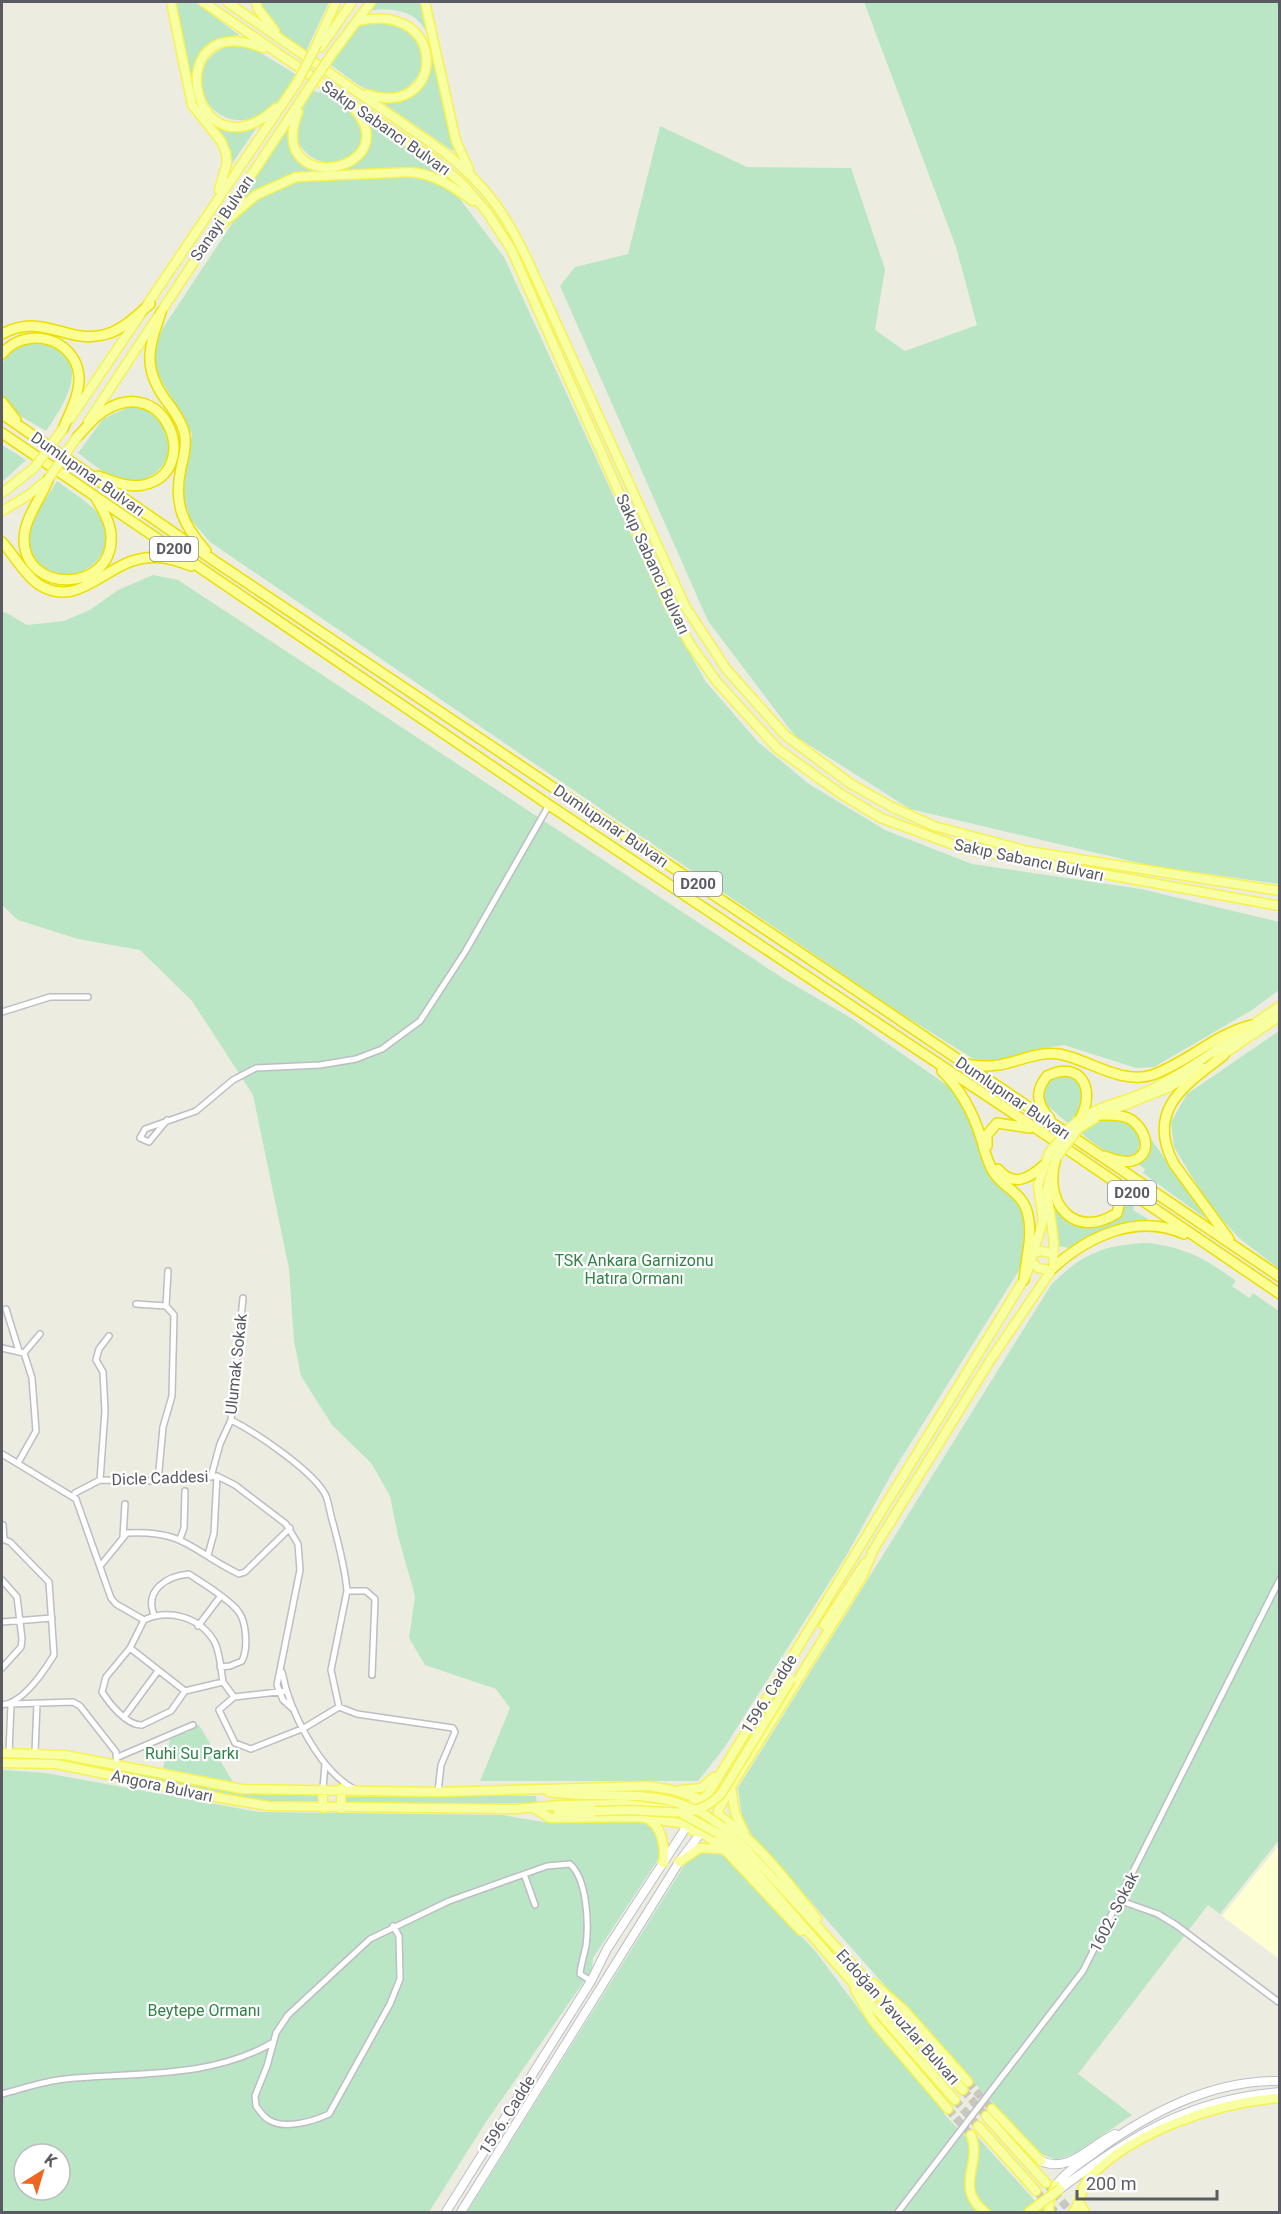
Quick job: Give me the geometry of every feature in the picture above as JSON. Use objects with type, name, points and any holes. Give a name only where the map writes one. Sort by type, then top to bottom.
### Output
[{"type":"highway","points":[[2,334],[26,326],[41,326],[77,334],[102,336],[123,326],[150,304]]},
{"type":"highway","points":[[161,312],[152,338],[149,362],[155,384],[175,413],[184,433],[186,446],[177,502],[185,524],[216,562]]},
{"type":"highway","points":[[2,354],[22,340],[42,338],[58,344],[72,356],[79,375],[78,384],[73,407],[63,429]]},
{"type":"highway","points":[[2,402],[23,429]]},
{"type":"highway","points":[[77,437],[104,411],[130,402],[152,407],[161,414],[172,430],[175,442],[170,463],[158,478],[149,483],[122,485],[86,472]]},
{"type":"highway","name":"Dumlupınar Bulvarı","points":[[2,414],[216,562],[1280,1277]]},
{"type":"highway","name":"Dumlupınar Bulvarı","points":[[2,433],[549,805],[1280,1294]]},
{"type":"highway","points":[[49,478],[30,516],[24,539],[30,559],[37,569],[56,580],[78,580],[87,576],[102,565],[108,555],[111,535],[95,495]]},
{"type":"highway","points":[[2,542],[36,582],[64,592],[85,588],[123,565],[145,558],[172,559],[210,574]]},
{"type":"highway","points":[[962,1063],[996,1067],[1055,1054],[1122,1074],[1140,1077],[1160,1071],[1228,1034],[1251,1025]]},
{"type":"highway","points":[[924,1055],[963,1094],[974,1118],[988,1163],[999,1180],[1018,1195],[1026,1209],[1031,1235],[1024,1280]]},
{"type":"highway","points":[[1224,1055],[1181,1090],[1170,1104],[1163,1128],[1168,1153],[1174,1164],[1237,1248]]},
{"type":"highway","points":[[1057,1128],[1044,1113],[1038,1097],[1040,1086],[1053,1074],[1072,1073],[1085,1084],[1088,1104],[1077,1124]]},
{"type":"highway","points":[[1096,1154],[1129,1162],[1142,1154],[1146,1146],[1143,1130],[1135,1122],[1126,1116],[1100,1115]]},
{"type":"highway","points":[[1038,1130],[997,1123],[991,1128],[986,1142],[994,1163],[1007,1177],[1021,1180],[1028,1178],[1044,1165]]},
{"type":"highway","points":[[1053,1156],[1051,1181],[1053,1194],[1059,1206],[1080,1221],[1095,1221],[1117,1213],[1121,1198],[1113,1181]]},
{"type":"highway","points":[[1052,1269],[1092,1239],[1128,1227],[1166,1227],[1209,1245]]},
{"type":"main road","points":[[171,2],[192,105],[221,141],[226,153],[225,175],[213,204]]},
{"type":"main road","points":[[203,2],[279,55]]},
{"type":"main road","points":[[227,2],[294,50]]},
{"type":"main road","points":[[256,2],[264,19],[294,50]]},
{"type":"main road","points":[[319,46],[336,2]]},
{"type":"main road","name":"Sanayi Bulvarı","points":[[2,493],[34,468],[63,429],[150,304],[213,204],[288,98],[319,46],[352,2]]},
{"type":"main road","name":"Sanayi Bulvarı","points":[[2,511],[29,495],[49,478],[332,54],[370,2]]},
{"type":"main road","points":[[425,2],[456,141],[461,155],[478,182]]},
{"type":"main road","points":[[357,21],[383,12],[402,15],[411,20],[424,36],[428,58],[421,77],[404,93],[384,98],[357,91]]},
{"type":"main road","points":[[279,55],[244,42],[219,45],[211,50],[198,67],[196,90],[204,110],[230,125],[258,122],[288,98]]},
{"type":"main road","name":"Sakıp Sabancı Bulvarı","points":[[294,50],[444,152],[478,182],[510,223],[685,606],[727,670],[785,735],[851,784],[892,807],[934,826],[1028,851],[1280,891]]},
{"type":"main road","name":"Sakıp Sabancı Bulvarı","points":[[279,55],[342,95],[447,170],[487,212],[520,268],[675,617],[717,682],[778,749],[833,789],[881,818],[965,849],[1280,906]]},
{"type":"main road","points":[[307,92],[292,128],[296,148],[313,165],[332,168],[344,166],[353,160],[365,141],[366,128],[362,117],[342,95]]},
{"type":"main road","points":[[210,235],[244,204],[267,188],[296,177],[317,175],[426,174],[447,182],[487,212]]},
{"type":"main road","points":[[1053,1156],[1077,1124],[1096,1110],[1146,1092],[1170,1080],[1278,1009]]},
{"type":"main road","points":[[1077,1124],[1170,1087],[1224,1055],[1278,1009]]},
{"type":"main road","name":"1596. Cadde","points":[[704,1801],[1024,1280],[1043,1221],[1038,1189],[1044,1165],[1053,1156]]},
{"type":"main road","name":"1596. Cadde","points":[[446,2212],[686,1825],[685,1814],[688,1805],[721,1794],[991,1359],[1052,1269],[1054,1254],[1047,1190],[1053,1156]]},
{"type":"main road","points":[[1052,1269],[1038,1268],[1033,1257],[1054,1254]]},
{"type":"main road","name":"1596. Cadde","points":[[461,2212],[679,1862],[702,1834],[716,1827],[719,1813],[732,1785],[862,1577],[874,1549]]},
{"type":"main road","points":[[738,1743],[739,1756],[743,1757],[753,1752]]},
{"type":"main road","name":"Angora Bulvarı","points":[[5,1753],[64,1755],[117,1761],[242,1789],[323,1789],[341,1785],[354,1789],[438,1792],[543,1791],[625,1786],[675,1791],[704,1801]]},
{"type":"main road","points":[[675,1791],[705,1786],[729,1757]]},
{"type":"main road","name":"Angora Bulvarı","points":[[2,1763],[56,1764],[242,1802],[322,1808],[534,1808],[561,1805],[626,1804],[674,1811]]},
{"type":"main road","points":[[341,1785],[341,1808]]},
{"type":"main road","points":[[732,1785],[735,1813],[751,1842]]},
{"type":"main road","points":[[322,1808],[323,1789]]},
{"type":"main road","name":"Angora Bulvarı","points":[[543,1791],[579,1795],[648,1796],[674,1811],[686,1825]]},
{"type":"main road","points":[[674,1811],[677,1816],[683,1802],[675,1791]]},
{"type":"main road","points":[[704,1801],[713,1803],[719,1813]]},
{"type":"main road","name":"Angora Bulvarı","points":[[534,1808],[548,1812],[647,1811],[682,1814],[704,1801]]},
{"type":"main road","name":"Angora Bulvarı","points":[[534,1808],[550,1818],[646,1818],[674,1811]]},
{"type":"main road","points":[[674,1811],[720,1830]]},
{"type":"main road","name":"Erdoğan Yavuzlar Bulvarı","points":[[719,1813],[751,1842],[799,1897],[834,1945]]},
{"type":"main road","points":[[646,1818],[655,1824],[660,1834],[665,1848],[663,1863]]},
{"type":"main road","points":[[686,1825],[702,1834]]},
{"type":"main road","name":"Erdoğan Yavuzlar Bulvarı","points":[[720,1830],[749,1852],[965,2086]]},
{"type":"main road","name":"Erdoğan Yavuzlar Bulvarı","points":[[720,1830],[955,2100]]},
{"type":"main road","name":"Erdoğan Yavuzlar Bulvarı","points":[[702,1834],[726,1851],[777,1908],[829,1955]]},
{"type":"main road","points":[[679,1862],[700,1848],[713,1847],[726,1851]]},
{"type":"main road","points":[[647,1915],[641,1915],[637,1903],[650,1898],[652,1907]]},
{"type":"main road","points":[[852,1981],[873,2021],[948,2109]]},
{"type":"main road","points":[[1049,2212],[1049,2202],[1064,2176],[1132,2127],[1163,2109],[1203,2095],[1246,2084],[1280,2081]]},
{"type":"main road","points":[[1029,2212],[1058,2187],[1126,2141],[1165,2120],[1199,2107],[1280,2092]]},
{"type":"main road","points":[[1073,2212],[1079,2202],[1083,2186],[1095,2172],[1147,2138],[1203,2113],[1244,2102],[1280,2098]]},
{"type":"main road","points":[[1046,2183],[989,2112],[1041,2161],[1052,2165],[1068,2163],[1102,2140],[1132,2127]]},
{"type":"main road","points":[[978,2126],[1036,2191]]},
{"type":"main road","points":[[971,2135],[975,2148],[969,2178],[970,2189],[976,2204],[985,2212]]},
{"type":"main road","points":[[1049,2202],[1058,2212]]},
{"type":"main road","points":[[1079,2202],[1085,2212]]},
{"type":"street","points":[[167,1120],[150,1142],[140,1138],[145,1129],[167,1120],[196,1110],[233,1080],[256,1068],[320,1065],[356,1059],[382,1049],[420,1021],[465,952],[549,805]]},
{"type":"street","points":[[2,1012],[50,997],[88,997]]},
{"type":"street","points":[[165,1306],[168,1271]]},
{"type":"street","name":"Ulumak Sokak","points":[[210,1477],[231,1420],[243,1298]]},
{"type":"street","points":[[136,1304],[165,1306],[174,1315],[172,1396],[163,1427],[158,1481]]},
{"type":"street","points":[[6,1309],[32,1378],[36,1431],[18,1463]]},
{"type":"street","points":[[21,1352],[40,1334]]},
{"type":"street","points":[[100,1480],[105,1411],[103,1372],[96,1360],[99,1349],[109,1336]]},
{"type":"street","points":[[2,1348],[21,1352]]},
{"type":"street","points":[[231,1420],[248,1429],[285,1457],[309,1476],[326,1495],[342,1551],[346,1591],[331,1670],[339,1707]]},
{"type":"street","points":[[2,1454],[62,1492],[75,1496],[116,1604],[144,1620]]},
{"type":"street","points":[[208,1555],[214,1533],[220,1477],[214,1463]]},
{"type":"street","name":"Dicle Caddesi","points":[[75,1496],[100,1480],[158,1481],[220,1477],[290,1528]]},
{"type":"street","points":[[180,1539],[184,1528],[185,1491]]},
{"type":"street","points":[[123,1537],[125,1504]]},
{"type":"street","points":[[3,1525],[3,1539],[45,1574],[49,1582],[54,1655],[19,1699],[11,1704]]},
{"type":"street","points":[[101,1565],[127,1533],[147,1532],[180,1539],[239,1574],[245,1572],[290,1528],[298,1544],[300,1570],[277,1685],[279,1693],[293,1709]]},
{"type":"street","points":[[154,1615],[151,1601],[159,1586],[178,1575],[189,1574],[220,1597],[239,1612],[246,1647],[242,1661],[220,1667]]},
{"type":"street","points":[[2,1580],[17,1597],[21,1647],[2,1668]]},
{"type":"street","name":"1602. Sokak","points":[[898,2212],[1083,1971],[1120,1902],[1173,1791],[1280,1580]]},
{"type":"street","points":[[346,1591],[366,1591],[375,1599],[372,1674]]},
{"type":"street","points":[[198,1626],[220,1597]]},
{"type":"street","points":[[223,1682],[185,1691],[171,1712],[142,1725],[137,1725],[124,1717],[102,1692],[106,1677],[130,1648],[144,1620],[154,1615],[180,1615],[198,1626],[214,1641],[223,1682],[234,1697]]},
{"type":"street","points":[[2,1622],[52,1618]]},
{"type":"street","points":[[130,1648],[185,1691]]},
{"type":"street","points":[[124,1717],[158,1671]]},
{"type":"street","points":[[281,1671],[293,1709],[325,1764],[341,1785]]},
{"type":"street","points":[[262,1692],[284,1684]]},
{"type":"street","points":[[286,1691],[234,1697],[219,1710],[236,1743],[251,1749],[304,1728],[339,1707]]},
{"type":"street","points":[[2,1705],[73,1702],[80,1706],[117,1761],[193,1725]]},
{"type":"street","points":[[35,1753],[37,1703]]},
{"type":"street","points":[[5,1753],[11,1704]]},
{"type":"street","points":[[339,1707],[357,1714],[453,1728],[455,1732],[439,1771],[438,1792]]},
{"type":"street","points":[[323,1789],[325,1764]]},
{"type":"street","points":[[393,1926],[399,1936],[400,1978],[390,2004],[329,2114],[315,2121],[286,2124],[269,2121],[256,2106],[255,2096],[267,2066],[272,2043],[288,2015],[370,1939],[393,1926],[431,1908],[557,1863],[570,1864],[579,1871],[583,1884],[586,1934],[580,1974],[591,1981]]},
{"type":"street","points":[[524,1874],[535,1905]]},
{"type":"street","points":[[1120,1902],[1167,1920],[1280,2003]]},
{"type":"street","points":[[2,2094],[61,2079],[168,2074],[256,2053],[272,2043]]},
{"type":"shaded area","points":[[1279,1845],[1279,1959],[1222,1916]]},
{"type":"green space","points":[[176,2],[195,2],[239,35],[230,36],[217,43],[207,53],[194,73],[208,115],[246,128],[257,127],[231,165],[231,155],[224,138],[201,110],[192,90]]},
{"type":"green space","points":[[258,2],[329,2],[306,51],[278,30]]},
{"type":"green space","points":[[374,2],[421,2],[455,147],[453,151],[380,101],[408,94],[427,67],[431,51],[425,29],[419,22],[412,16],[396,10],[367,11]]},
{"type":"green space","points":[[864,2],[1279,2],[1279,884],[1152,866],[910,809],[795,736],[708,621],[560,286],[575,267],[628,254],[660,126],[747,167],[851,168],[885,269],[875,330],[905,351],[977,325],[956,247]]},
{"type":"green space","points":[[384,15],[404,21],[417,32],[423,47],[423,63],[417,78],[405,89],[390,94],[370,91],[331,65],[359,24]]},
{"type":"green space","points":[[229,45],[251,47],[295,74],[275,104],[253,118],[233,119],[215,111],[204,96],[200,78],[208,60]]},
{"type":"green space","points":[[321,89],[351,110],[362,127],[362,139],[357,150],[347,158],[335,162],[322,161],[308,155],[297,141],[300,113],[313,90],[319,93]]},
{"type":"green space","points":[[364,117],[450,179],[422,169],[310,172],[270,183],[250,194],[233,209],[289,124],[292,146],[318,168],[359,158],[368,126]]},
{"type":"green space","points":[[401,176],[438,182],[456,194],[504,257],[666,611],[706,682],[758,742],[809,784],[885,830],[972,864],[1141,889],[1279,922],[1279,990],[1252,1010],[1154,1067],[1136,1068],[1064,1045],[1037,1049],[987,1063],[972,1058],[897,1011],[210,542],[190,519],[182,491],[192,434],[156,371],[154,350],[163,328],[233,222],[261,197],[300,180]]},
{"type":"green space","points":[[34,340],[53,346],[65,355],[71,366],[72,378],[69,391],[46,431],[11,408],[2,390],[3,365],[8,354],[17,346]]},
{"type":"green space","points":[[133,405],[150,411],[162,419],[170,434],[171,445],[163,465],[155,473],[145,479],[134,481],[110,476],[78,453],[103,419]]},
{"type":"green space","points":[[2,445],[26,460],[2,482]]},
{"type":"green space","points":[[57,481],[97,512],[105,526],[107,540],[103,553],[94,564],[82,572],[67,575],[53,573],[38,564],[31,553],[28,542],[31,524]]},
{"type":"green space","name":"TSK Ankara Garnizonu Hatıra Ormanı","points":[[153,575],[178,580],[784,979],[851,1018],[948,1086],[967,1103],[984,1158],[1017,1199],[1027,1222],[1024,1259],[1018,1272],[892,1473],[846,1556],[724,1748],[698,1781],[480,1781],[510,1708],[496,1689],[425,1665],[409,1638],[415,1596],[398,1536],[390,1496],[371,1463],[332,1425],[301,1376],[294,1341],[289,1269],[253,1095],[192,1001],[140,950],[78,939],[18,920],[2,905],[2,613],[5,612],[27,625],[64,621],[90,610],[118,590]]},
{"type":"green space","points":[[1279,1031],[1279,1269],[1239,1238],[1209,1205],[1174,1147],[1171,1122],[1187,1094]]},
{"type":"green space","points":[[1057,1074],[1072,1077],[1082,1085],[1083,1107],[1069,1124],[1042,1101],[1045,1082]]},
{"type":"green space","points":[[1103,1119],[1121,1122],[1135,1131],[1140,1142],[1137,1153],[1130,1157],[1115,1156],[1079,1132],[1094,1121]]},
{"type":"green space","points":[[1151,1139],[1205,1218],[1143,1173],[1145,1169],[1137,1163],[1149,1151]]},
{"type":"green space","points":[[1123,1197],[1134,1206],[1133,1210],[1148,1219],[1147,1221],[1106,1229],[1069,1248],[1059,1246],[1053,1203],[1068,1216],[1105,1221]]},
{"type":"green space","points":[[1148,1243],[1184,1251],[1205,1260],[1236,1281],[1232,1286],[1249,1298],[1253,1293],[1279,1311],[1279,1840],[1220,1914],[1208,1905],[1078,2074],[1132,2115],[1076,2153],[1056,2160],[1039,2153],[878,1978],[751,1834],[742,1817],[738,1788],[1051,1285],[1073,1265],[1095,1253],[1118,1246]]},
{"type":"green space","name":"Ruhi Su Parkı","points":[[199,1725],[233,1782],[163,1768],[171,1736],[189,1732],[190,1727]]},
{"type":"green space","points":[[2,1757],[69,1761],[244,1794],[317,1793],[318,1804],[253,1800],[2,1759]]},
{"type":"green space","name":"Beytepe Ormanı","points":[[2,1770],[46,1773],[259,1812],[503,1815],[543,1822],[645,1821],[654,1830],[661,1855],[593,1958],[592,1970],[486,2122],[429,2212],[2,2212]]},
{"type":"green space","points":[[345,1793],[536,1796],[537,1803],[345,1804]]},
{"type":"green space","points":[[712,1851],[726,1857],[816,1952],[879,2036],[945,2110],[944,2114],[968,2139],[973,2132],[1045,2212],[467,2212],[687,1861],[699,1852]]},
{"type":"tunnel","points":[[968,2082],[992,2109]]},
{"type":"tunnel","points":[[963,2090],[986,2116]]},
{"type":"tunnel","points":[[955,2100],[978,2126]]},
{"type":"tunnel","points":[[948,2109],[971,2135]]},
{"type":"tunnel","points":[[1046,2183],[1071,2212]]},
{"type":"tunnel","points":[[1036,2191],[1055,2212]]}]
